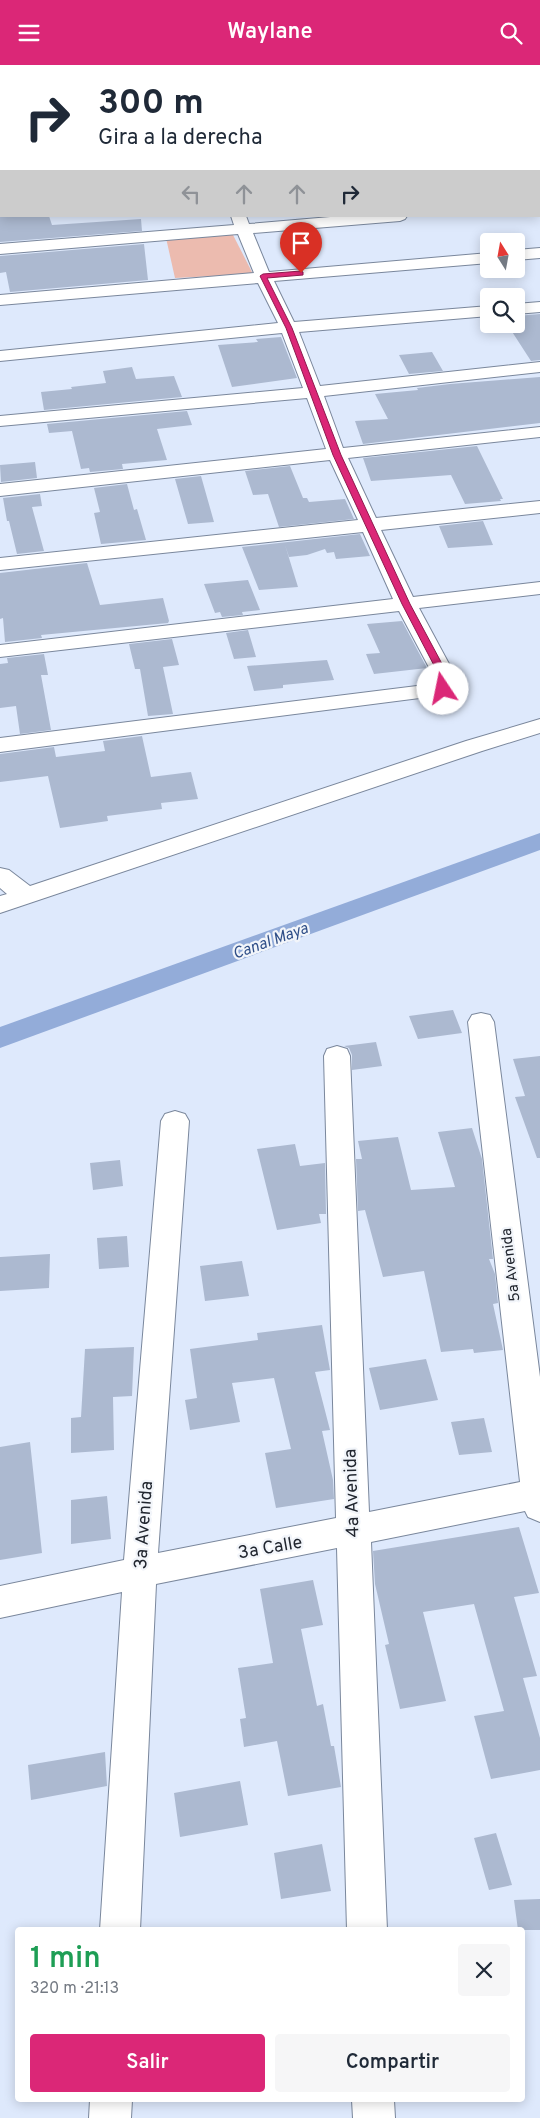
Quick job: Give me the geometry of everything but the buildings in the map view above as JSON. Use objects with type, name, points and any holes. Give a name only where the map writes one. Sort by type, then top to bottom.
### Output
[{"type":"street","points":[[0,249],[240,222],[373,217]]},
{"type":"street","points":[[0,745],[443,689],[444,675],[406,604],[337,455],[289,328],[263,276],[240,222]]},
{"type":"street","points":[[525,254],[540,253]]},
{"type":"street","points":[[0,300],[480,259]]},
{"type":"street","points":[[525,308],[540,307]]},
{"type":"street","points":[[0,356],[480,312]]},
{"type":"street","points":[[0,421],[312,392],[540,367]]},
{"type":"street","points":[[0,490],[540,432]]},
{"type":"street","points":[[0,564],[540,507]]},
{"type":"street","points":[[0,651],[540,588]]},
{"type":"street","points":[[0,905],[25,895],[455,752],[540,726]]},
{"type":"street","points":[[0,876],[25,895]]},
{"type":"street","name":"5a Avenida","points":[[481,1022],[539,1498]]},
{"type":"street","name":"4a Avenida","points":[[337,1056],[367,1927]]},
{"type":"street","name":"3a Avenida","points":[[120,1927],[140,1571],[175,1121]]},
{"type":"street","name":"3a Calle","points":[[0,1602],[140,1571],[539,1498]]},
{"type":"street","points":[[110,2118],[111,2102]]},
{"type":"street","points":[[373,2102],[374,2118]]},
{"type":"shaded area","points":[[232,233],[253,274],[175,278],[166,238]]},
{"type":"waterway","name":"Canal Maya","points":[[0,1038],[540,841]]},
{"type":"route","points":[[301,273],[263,276],[289,328],[337,455],[406,604],[444,675],[443,689]]}]
